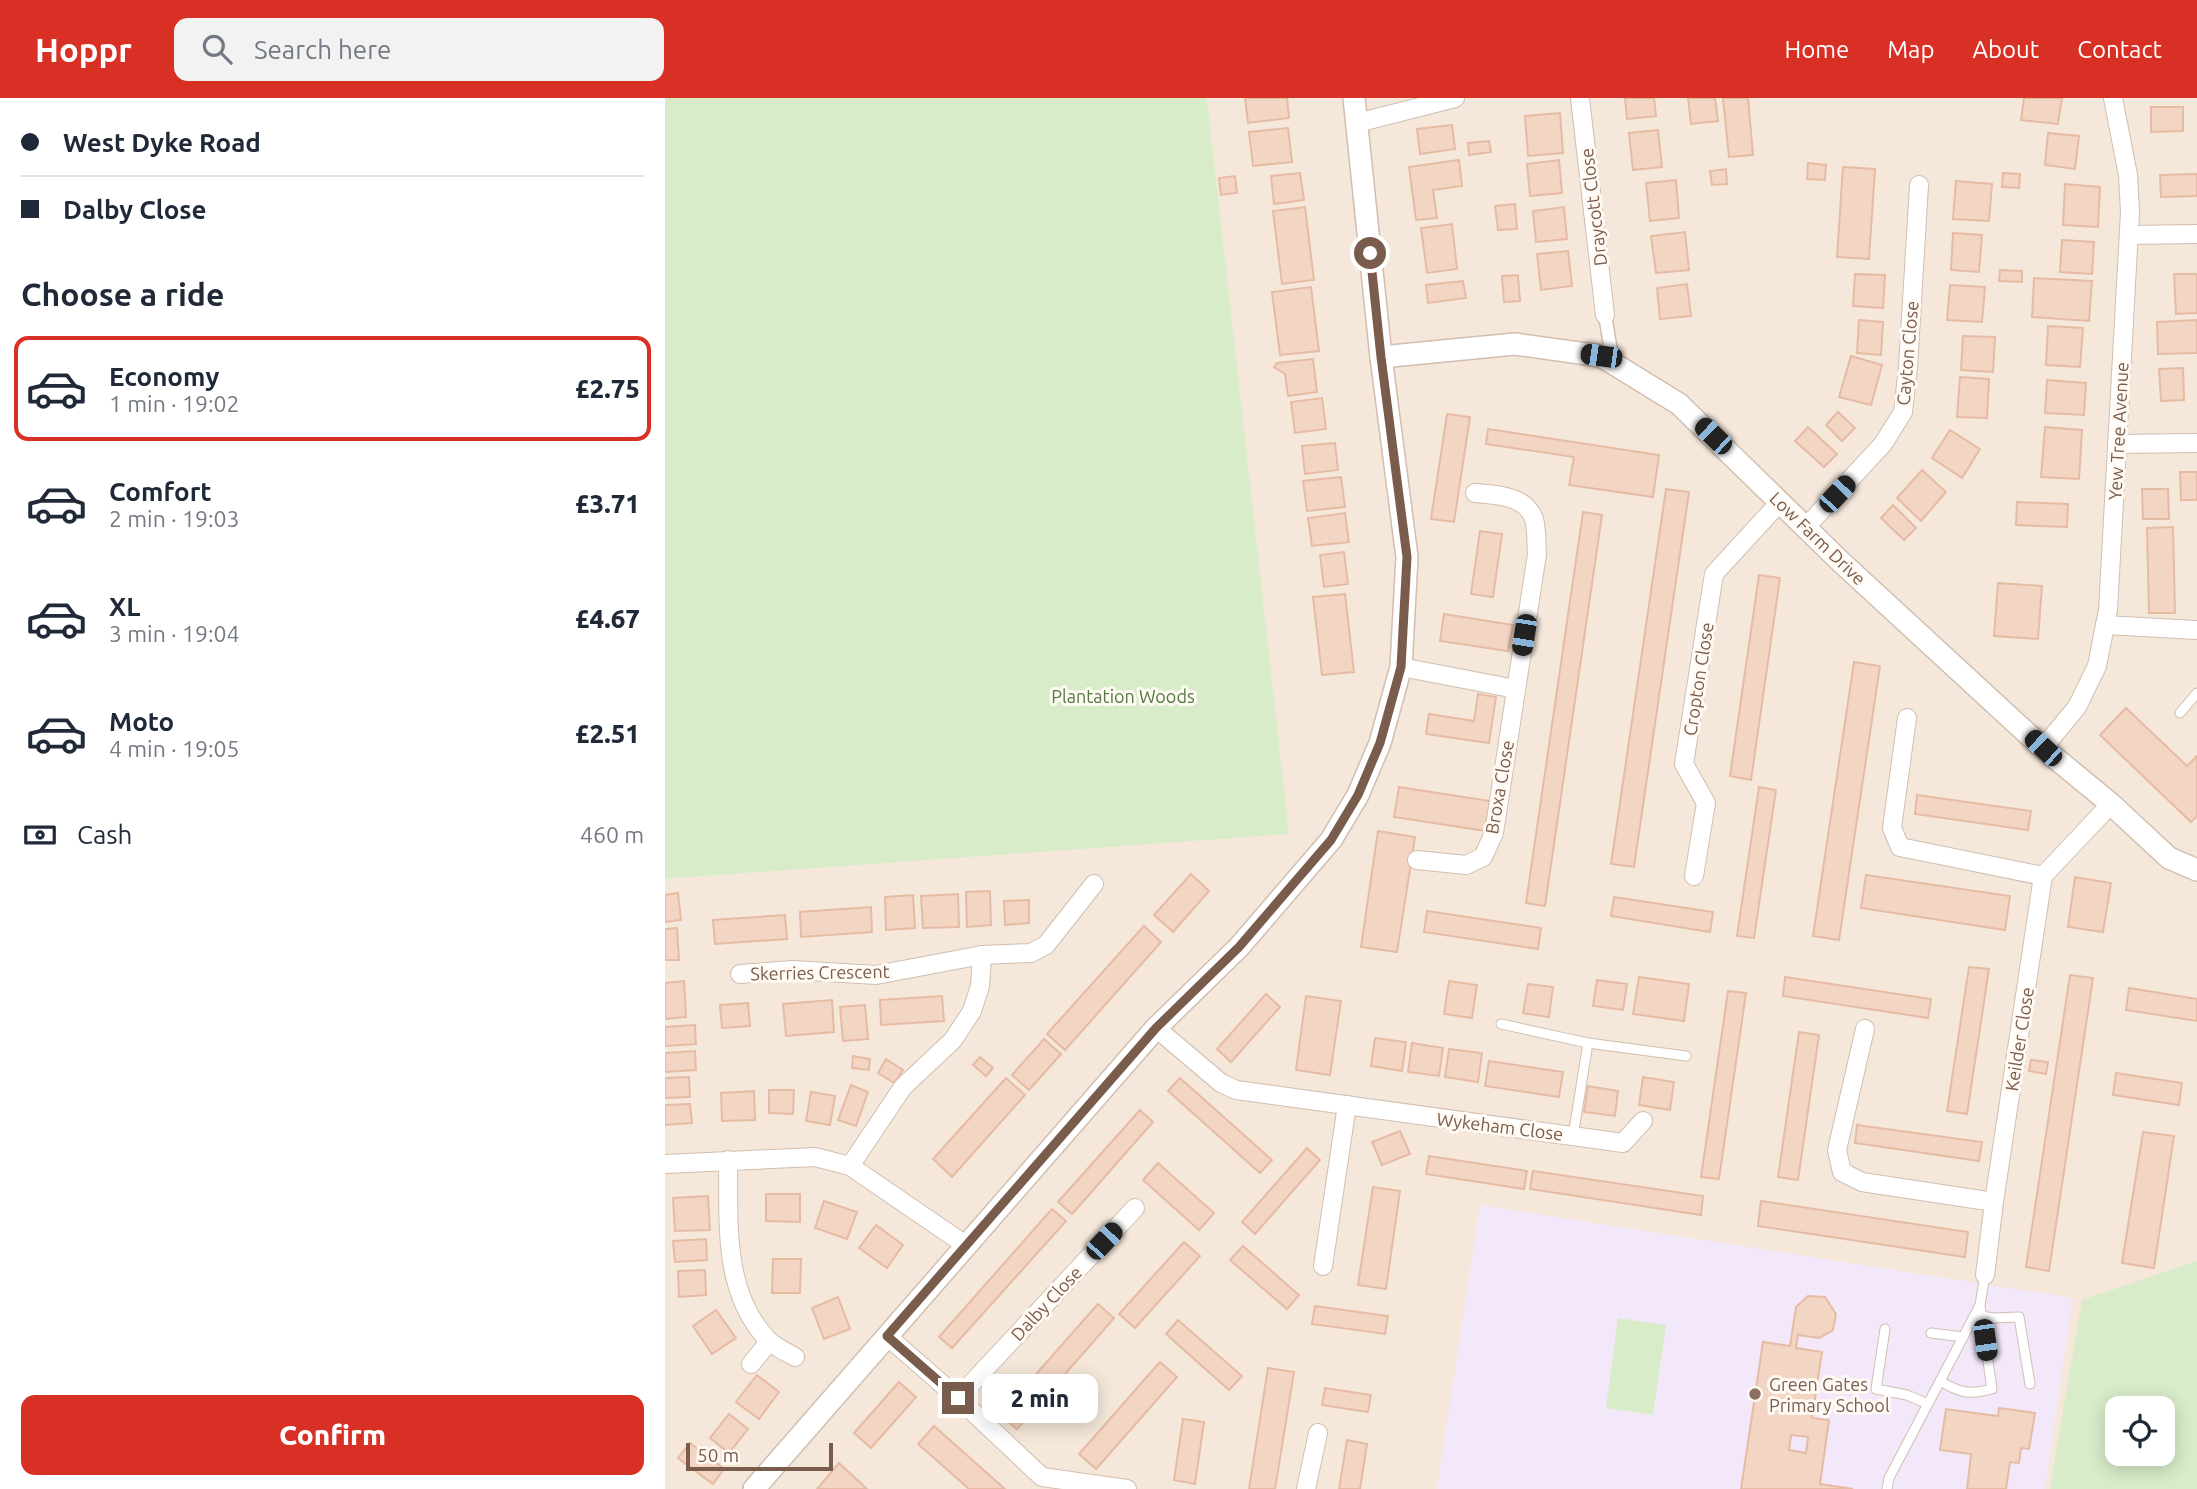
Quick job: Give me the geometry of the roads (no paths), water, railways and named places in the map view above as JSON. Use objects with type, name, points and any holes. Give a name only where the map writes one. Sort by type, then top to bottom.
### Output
[{"type":"street","points":[[761,1487],[887,1336],[1156,1028],[1239,947],[1331,840],[1358,795],[1380,743],[1401,667],[1407,557],[1381,357],[1354,98]]},
{"type":"street","points":[[1357,123],[1455,98]]},
{"type":"street","name":"Draycott Close","points":[[1580,98],[1605,315]]},
{"type":"street","name":"Yew Tree Avenue","points":[[2043,748],[2077,707],[2097,666],[2108,610],[2130,212],[2128,175],[2113,98]]},
{"type":"street","name":"Cayton Close","points":[[1805,527],[1883,444],[1903,412],[1919,185]]},
{"type":"street","points":[[2129,235],[2197,234]]},
{"type":"street","points":[[1605,315],[1613,363]]},
{"type":"street","name":"Low Farm Drive","points":[[1381,357],[1515,344],[1601,356],[1679,404],[1805,527],[2043,748],[2111,804],[2169,858],[2197,870]]},
{"type":"street","points":[[2117,444],[2197,443]]},
{"type":"street","name":"Broxa Close","points":[[1417,860],[1466,865],[1483,857],[1494,833],[1537,554],[1534,519],[1520,500],[1475,493]]},
{"type":"street","name":"Cropton Close","points":[[1694,876],[1706,803],[1684,764],[1714,574],[1780,502]]},
{"type":"street","points":[[2105,625],[2197,630]]},
{"type":"street","points":[[1401,667],[1515,689]]},
{"type":"street","points":[[1907,718],[1892,828],[1899,846],[2043,876],[2111,804]]},
{"type":"street","name":"Keilder Close","points":[[1985,1275],[2043,876]]},
{"type":"street","name":"Skerries Crescent","points":[[740,974],[793,970],[876,975],[982,955],[1031,953],[1046,945],[1094,884]]},
{"type":"street","points":[[850,1166],[903,1087],[953,1040],[972,1011],[980,986],[982,955]]},
{"type":"street","name":"Wykeham Close","points":[[1156,1028],[1221,1083],[1236,1090],[1623,1143],[1643,1121]]},
{"type":"street","points":[[1865,1029],[1837,1150],[1842,1172],[1862,1181],[1994,1202]]},
{"type":"street","points":[[1323,1266],[1347,1105]]},
{"type":"street","points":[[665,1164],[815,1157],[850,1166],[967,1246]]},
{"type":"street","points":[[728,1160],[731,1260],[739,1292],[752,1321],[769,1342],[795,1357]]},
{"type":"street","name":"Dalby Close","points":[[958,1398],[1135,1208]]},
{"type":"street","points":[[887,1336],[1042,1477],[1127,1489]]},
{"type":"street","points":[[751,1364],[769,1342]]},
{"type":"street","points":[[1306,1489],[1318,1433]]},
{"type":"lane","points":[[2180,713],[2197,693]]},
{"type":"lane","points":[[1501,1024],[1588,1043],[1686,1056]]},
{"type":"lane","points":[[1573,1136],[1588,1043]]},
{"type":"lane","points":[[1887,1489],[1889,1478],[1980,1305],[1985,1275]]},
{"type":"lane","points":[[1940,1381],[1953,1389],[1974,1394],[1992,1389],[1980,1305]]},
{"type":"lane","points":[[1982,1316],[2019,1317],[2030,1384]]},
{"type":"lane","points":[[1885,1329],[1876,1389],[1907,1395],[1928,1404]]},
{"type":"lane","points":[[1931,1333],[1963,1337]]},
{"type":"place","name":"Green Gates Primary School","points":[[1755,1394]]},
{"type":"park label","name":"Plantation Woods","points":[[1123,696]]}]
